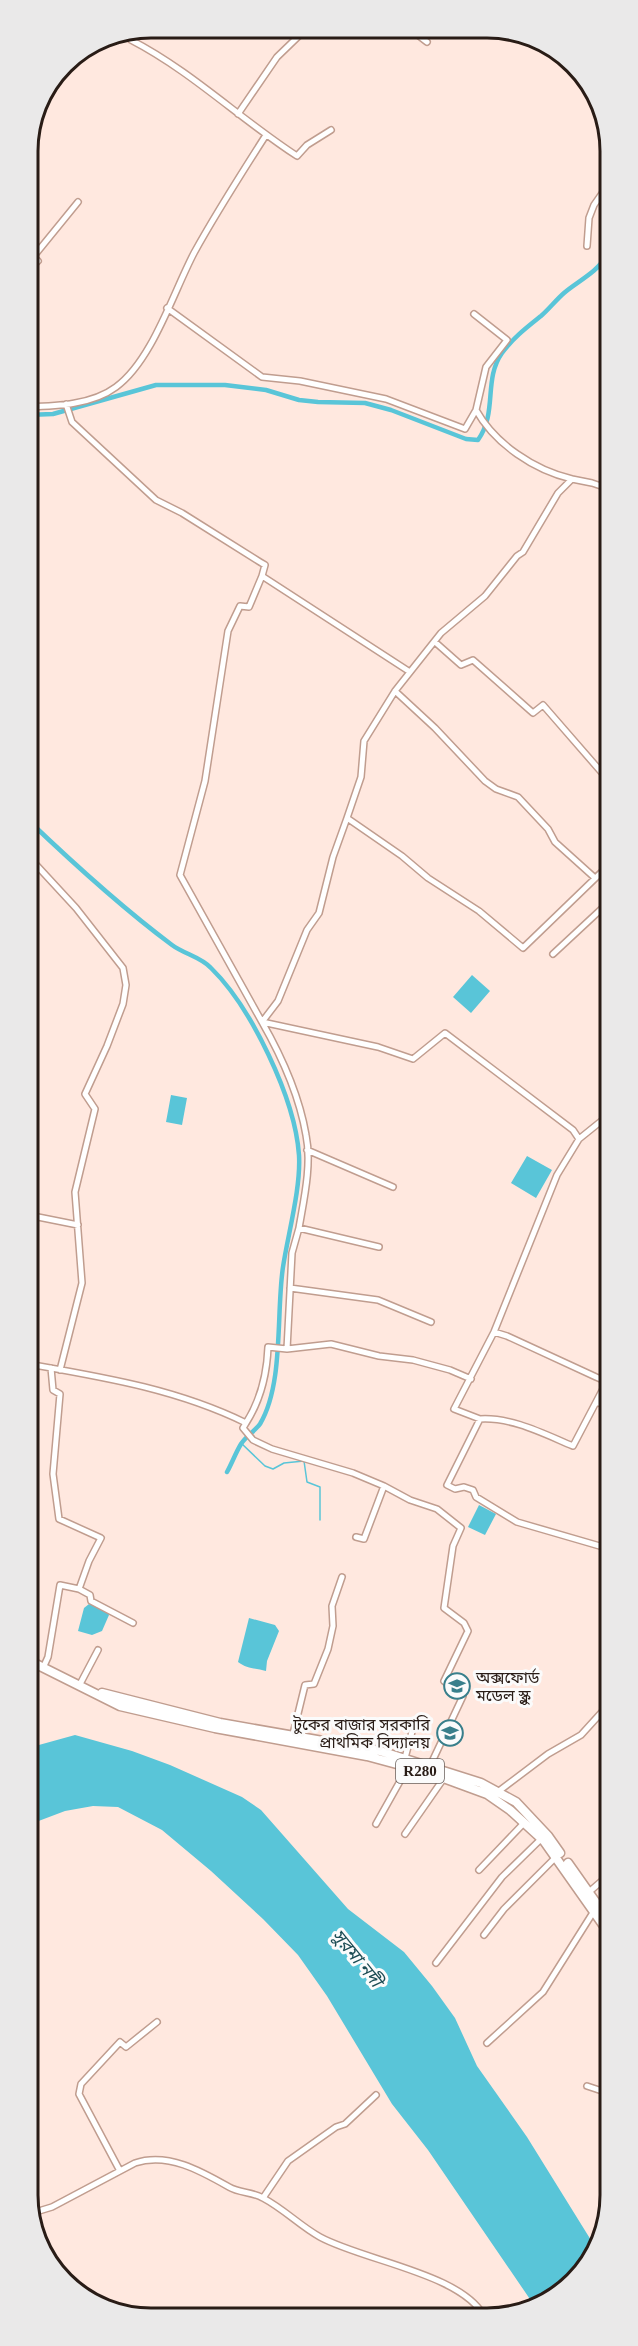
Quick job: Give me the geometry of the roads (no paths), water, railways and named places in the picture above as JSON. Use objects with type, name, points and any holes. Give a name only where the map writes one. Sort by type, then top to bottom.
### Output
[{"type":"main road","points":[[38,1665],[83,1688],[122,1702],[164,1712]]},
{"type":"main road","name":"R280","points":[[164,1712],[293,1734],[407,1762],[487,1794],[542,1838],[600,1920]]},
{"type":"main road","name":"R280","points":[[164,1712],[215,1728],[430,1766],[499,1791],[516,1802],[548,1836],[600,1908]]},
{"type":"street","points":[[238,114],[277,57],[297,38]]},
{"type":"street","points":[[422,38],[427,42]]},
{"type":"street","points":[[131,40],[189,76],[297,156],[307,146],[331,130]]},
{"type":"street","points":[[38,406],[89,399],[116,388],[142,357],[205,233],[266,135]]},
{"type":"street","points":[[587,246],[589,218],[600,196]]},
{"type":"street","points":[[38,251],[78,202]]},
{"type":"street","points":[[167,308],[262,377],[300,381],[386,399],[465,429],[476,410],[486,367],[507,340],[474,314]]},
{"type":"street","points":[[66,404],[69,417],[101,451],[156,500],[182,513],[265,565],[249,607],[240,606],[228,632],[206,781],[180,875],[284,1060],[307,1137],[306,1186],[292,1253],[286,1348]]},
{"type":"street","points":[[476,410],[489,429],[530,463],[572,479],[600,486]]},
{"type":"street","points":[[262,1022],[278,1001],[307,930],[319,913],[333,857],[361,777],[364,741],[395,691],[441,633],[485,596],[517,556],[523,552],[558,492],[572,479]]},
{"type":"street","points":[[262,576],[410,672]]},
{"type":"street","points":[[435,642],[461,665],[473,660],[533,713],[543,705],[600,771]]},
{"type":"street","points":[[395,691],[435,728],[485,781],[496,789],[518,797],[548,829],[555,842],[594,878]]},
{"type":"street","points":[[347,818],[402,856],[428,878],[479,911],[523,948],[600,873]]},
{"type":"street","points":[[38,867],[83,915],[123,968],[126,985],[123,1004],[85,1094],[95,1108],[75,1192],[82,1283],[60,1370]]},
{"type":"street","points":[[553,954],[600,910]]},
{"type":"street","points":[[262,1022],[367,1045],[413,1059],[445,1033],[573,1130],[579,1139]]},
{"type":"street","points":[[600,1122],[579,1139],[557,1174],[494,1332],[454,1409],[480,1419],[496,1419],[514,1423],[573,1446],[600,1394]]},
{"type":"street","points":[[307,1150],[393,1187]]},
{"type":"street","points":[[38,1217],[78,1225]]},
{"type":"street","points":[[299,1228],[379,1247]]},
{"type":"street","points":[[290,1288],[378,1300],[431,1322]]},
{"type":"street","points":[[494,1332],[600,1379]]},
{"type":"street","points":[[244,1426],[256,1404],[269,1347],[286,1348],[331,1344],[380,1356],[422,1362],[450,1370],[471,1380]]},
{"type":"street","points":[[38,1366],[118,1380],[183,1397],[244,1426],[253,1440],[272,1449],[353,1473],[410,1500],[437,1509],[461,1528],[453,1546],[444,1608],[464,1623],[468,1631],[444,1681],[463,1696],[430,1766]]},
{"type":"street","points":[[51,1368],[53,1390],[60,1394],[53,1474],[59,1519],[101,1538],[89,1561],[79,1589]]},
{"type":"street","points":[[596,1402],[600,1403]]},
{"type":"street","points":[[480,1419],[448,1486],[455,1489],[464,1487],[473,1490],[476,1497],[517,1522],[600,1546]]},
{"type":"street","points":[[356,1536],[364,1539],[384,1486]]},
{"type":"street","points":[[293,1734],[305,1685],[314,1684],[328,1649],[333,1626],[332,1606],[342,1577]]},
{"type":"street","points":[[43,1668],[48,1657],[60,1586],[79,1589],[90,1595],[91,1601],[133,1623]]},
{"type":"street","points":[[83,1688],[98,1650]]},
{"type":"street","points":[[499,1791],[548,1754],[581,1735],[600,1713]]},
{"type":"street","points":[[376,1824],[407,1762],[414,1724]]},
{"type":"street","points":[[405,1834],[444,1778]]},
{"type":"street","points":[[479,1870],[524,1823]]},
{"type":"street","points":[[436,1963],[502,1877],[542,1838]]},
{"type":"street","points":[[484,1935],[504,1909],[556,1857]]},
{"type":"street","points":[[589,1892],[600,1882]]},
{"type":"street","points":[[487,2043],[543,1992],[594,1911]]},
{"type":"street","points":[[120,2170],[79,2094],[81,2084],[120,2042],[126,2047],[157,2022]]},
{"type":"street","points":[[587,2086],[600,2090]]},
{"type":"street","points":[[263,2198],[288,2161],[336,2127],[345,2124],[376,2095]]},
{"type":"street","points":[[38,2211],[52,2206],[120,2170],[146,2159],[158,2159],[192,2168],[228,2187],[263,2198],[319,2237],[359,2255],[445,2283],[464,2293],[478,2308]]},
{"type":"water","points":[[472,975],[490,991],[471,1013],[453,997]]},
{"type":"water","points":[[171,1095],[187,1098],[182,1125],[166,1122]]},
{"type":"water","points":[[527,1156],[552,1170],[536,1198],[511,1183]]},
{"type":"water","points":[[479,1505],[496,1514],[485,1535],[468,1527]]},
{"type":"water","points":[[89,1604],[107,1610],[109,1615],[102,1631],[92,1635],[78,1631],[84,1608]]},
{"type":"water","points":[[249,1618],[275,1625],[279,1631],[267,1661],[266,1671],[238,1662]]},
{"type":"water","name":"সুরমা নদী","points":[[75,1735],[132,1751],[170,1765],[242,1797],[261,1810],[348,1909],[404,1952],[455,2018],[477,2066],[527,2137],[591,2241],[568,2276],[550,2290],[531,2300],[428,2150],[392,2104],[327,1996],[298,1955],[211,1871],[162,1830],[118,1807],[93,1806],[65,1811],[38,1821],[38,1745]]},
{"type":"waterway","points":[[38,415],[53,414],[156,385],[225,385],[266,390],[299,400],[365,403],[391,410],[466,439],[478,440],[488,418],[493,374],[502,353],[564,293],[600,264]]},
{"type":"waterway","points":[[38,829],[134,915],[172,945],[211,968],[226,985],[255,1029],[280,1081],[289,1107],[296,1132],[299,1168],[283,1267],[273,1389],[268,1408],[260,1424],[245,1438],[227,1472]]},
{"type":"waterway","points":[[241,1443],[265,1466],[273,1469],[284,1463],[304,1461],[307,1482],[320,1487],[320,1520]]},
{"type":"place","name":"অক্সফোর্ড মডেল স্কুল","points":[[457,1686]]},
{"type":"place","name":"টুকের বাজার সরকারি প্রাথমিক বিদ্যালয়","points":[[450,1733]]}]
